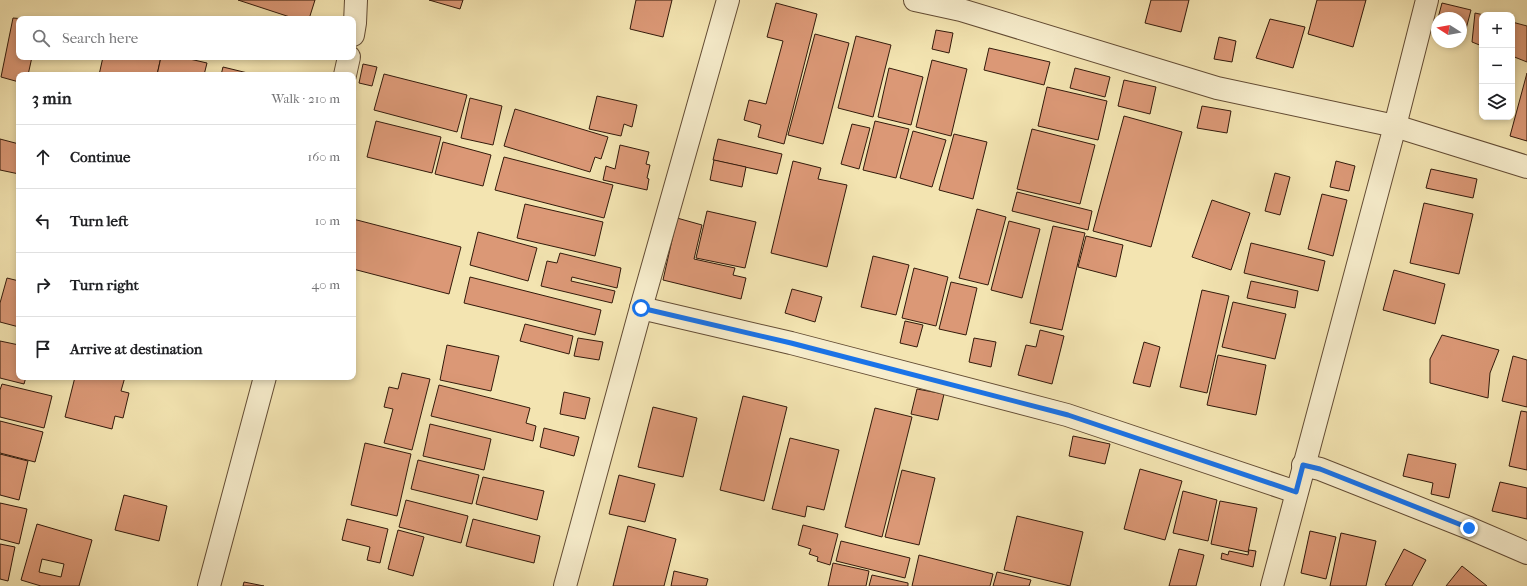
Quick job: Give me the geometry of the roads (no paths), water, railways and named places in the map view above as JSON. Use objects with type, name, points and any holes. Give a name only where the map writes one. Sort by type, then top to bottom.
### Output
[{"type":"street","points":[[355,16],[356,0]]},
{"type":"street","points":[[565,586],[641,308],[728,0]]},
{"type":"street","points":[[915,0],[961,10],[1217,88],[1395,126],[1527,167]]},
{"type":"street","points":[[1272,586],[1303,465],[1395,126],[1427,0]]},
{"type":"street","points":[[346,72],[348,60]]},
{"type":"street","points":[[641,308],[791,343],[1068,415],[1296,492]]},
{"type":"street","points":[[209,586],[264,380]]},
{"type":"street","points":[[1303,465],[1320,469],[1469,528],[1527,554]]}]
